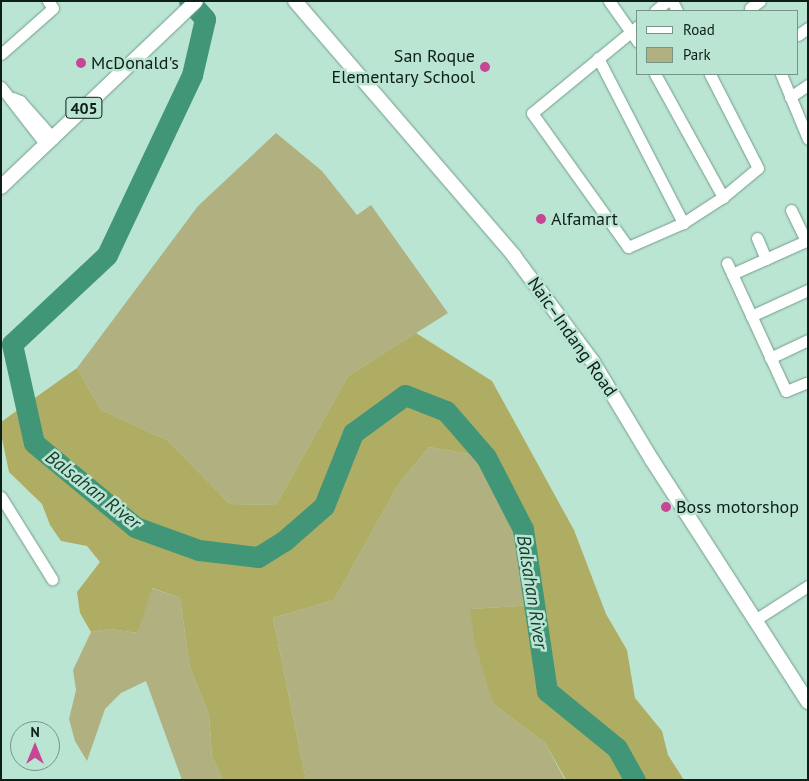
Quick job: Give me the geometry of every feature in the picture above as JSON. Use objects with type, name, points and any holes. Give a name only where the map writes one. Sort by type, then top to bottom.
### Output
[{"type":"main road","name":"405","points":[[1,187],[45,136],[167,29],[196,1]]},
{"type":"main road","name":"Naic–Indang Road","points":[[295,1],[520,264],[593,362],[652,460],[808,702]]},
{"type":"street","points":[[1,54],[53,8],[48,1]]},
{"type":"street","points":[[609,1],[635,28],[532,113],[628,247],[682,223],[723,197],[758,168],[711,75]]},
{"type":"street","points":[[656,10],[667,1]]},
{"type":"street","points":[[598,58],[682,223]]},
{"type":"street","points":[[656,75],[723,197]]},
{"type":"street","points":[[781,75],[808,139]]},
{"type":"street","points":[[790,97],[808,85]]},
{"type":"street","points":[[1,87],[11,98],[14,106],[45,136]]},
{"type":"street","points":[[732,274],[807,241],[791,210]]},
{"type":"street","points":[[758,238],[766,259]]},
{"type":"street","points":[[727,263],[786,391],[807,384]]},
{"type":"street","points":[[751,316],[808,290]]},
{"type":"street","points":[[770,358],[808,340]]},
{"type":"street","points":[[1,498],[52,579]]},
{"type":"street","points":[[755,620],[808,586]]},
{"type":"green space","points":[[276,133],[322,171],[357,215],[371,205],[448,313],[348,376],[276,505],[230,504],[167,440],[101,410],[77,368],[198,206]]},
{"type":"green space","points":[[429,447],[486,457],[523,529],[534,605],[471,609],[493,704],[545,743],[565,780],[306,780],[273,618],[334,600],[398,485]]},
{"type":"green space","points":[[151,588],[180,598],[190,668],[209,715],[212,757],[223,780],[182,780],[146,681],[121,693],[105,709],[87,761],[75,741],[69,719],[76,690],[73,670],[91,632],[110,629],[138,633]]},
{"type":"shaded area","points":[[416,333],[492,381],[574,530],[606,614],[627,650],[635,698],[662,731],[668,755],[684,780],[566,780],[545,743],[493,704],[475,643],[470,609],[534,605],[523,529],[486,457],[429,447],[398,485],[334,600],[273,618],[306,780],[223,780],[212,757],[209,715],[190,668],[180,598],[152,588],[138,633],[110,629],[91,632],[80,613],[77,592],[100,562],[87,546],[61,541],[50,525],[42,504],[9,472],[1,434],[1,422],[77,368],[101,410],[167,440],[230,504],[276,505],[348,376]]},
{"type":"waterway","name":"Balsahan River","points":[[189,1],[205,19],[192,75],[107,255],[12,344],[34,443],[135,527],[199,550],[258,557],[284,541],[324,506],[353,433],[405,395],[446,411],[486,457],[523,529],[547,691],[617,748],[635,780]]},
{"type":"place","name":"McDonald's","points":[[81,63]]},
{"type":"place","name":"San Roque Elementary School","points":[[485,67]]},
{"type":"place","name":"Alfamart","points":[[541,219]]},
{"type":"place","name":"Boss motorshop","points":[[666,507]]}]
